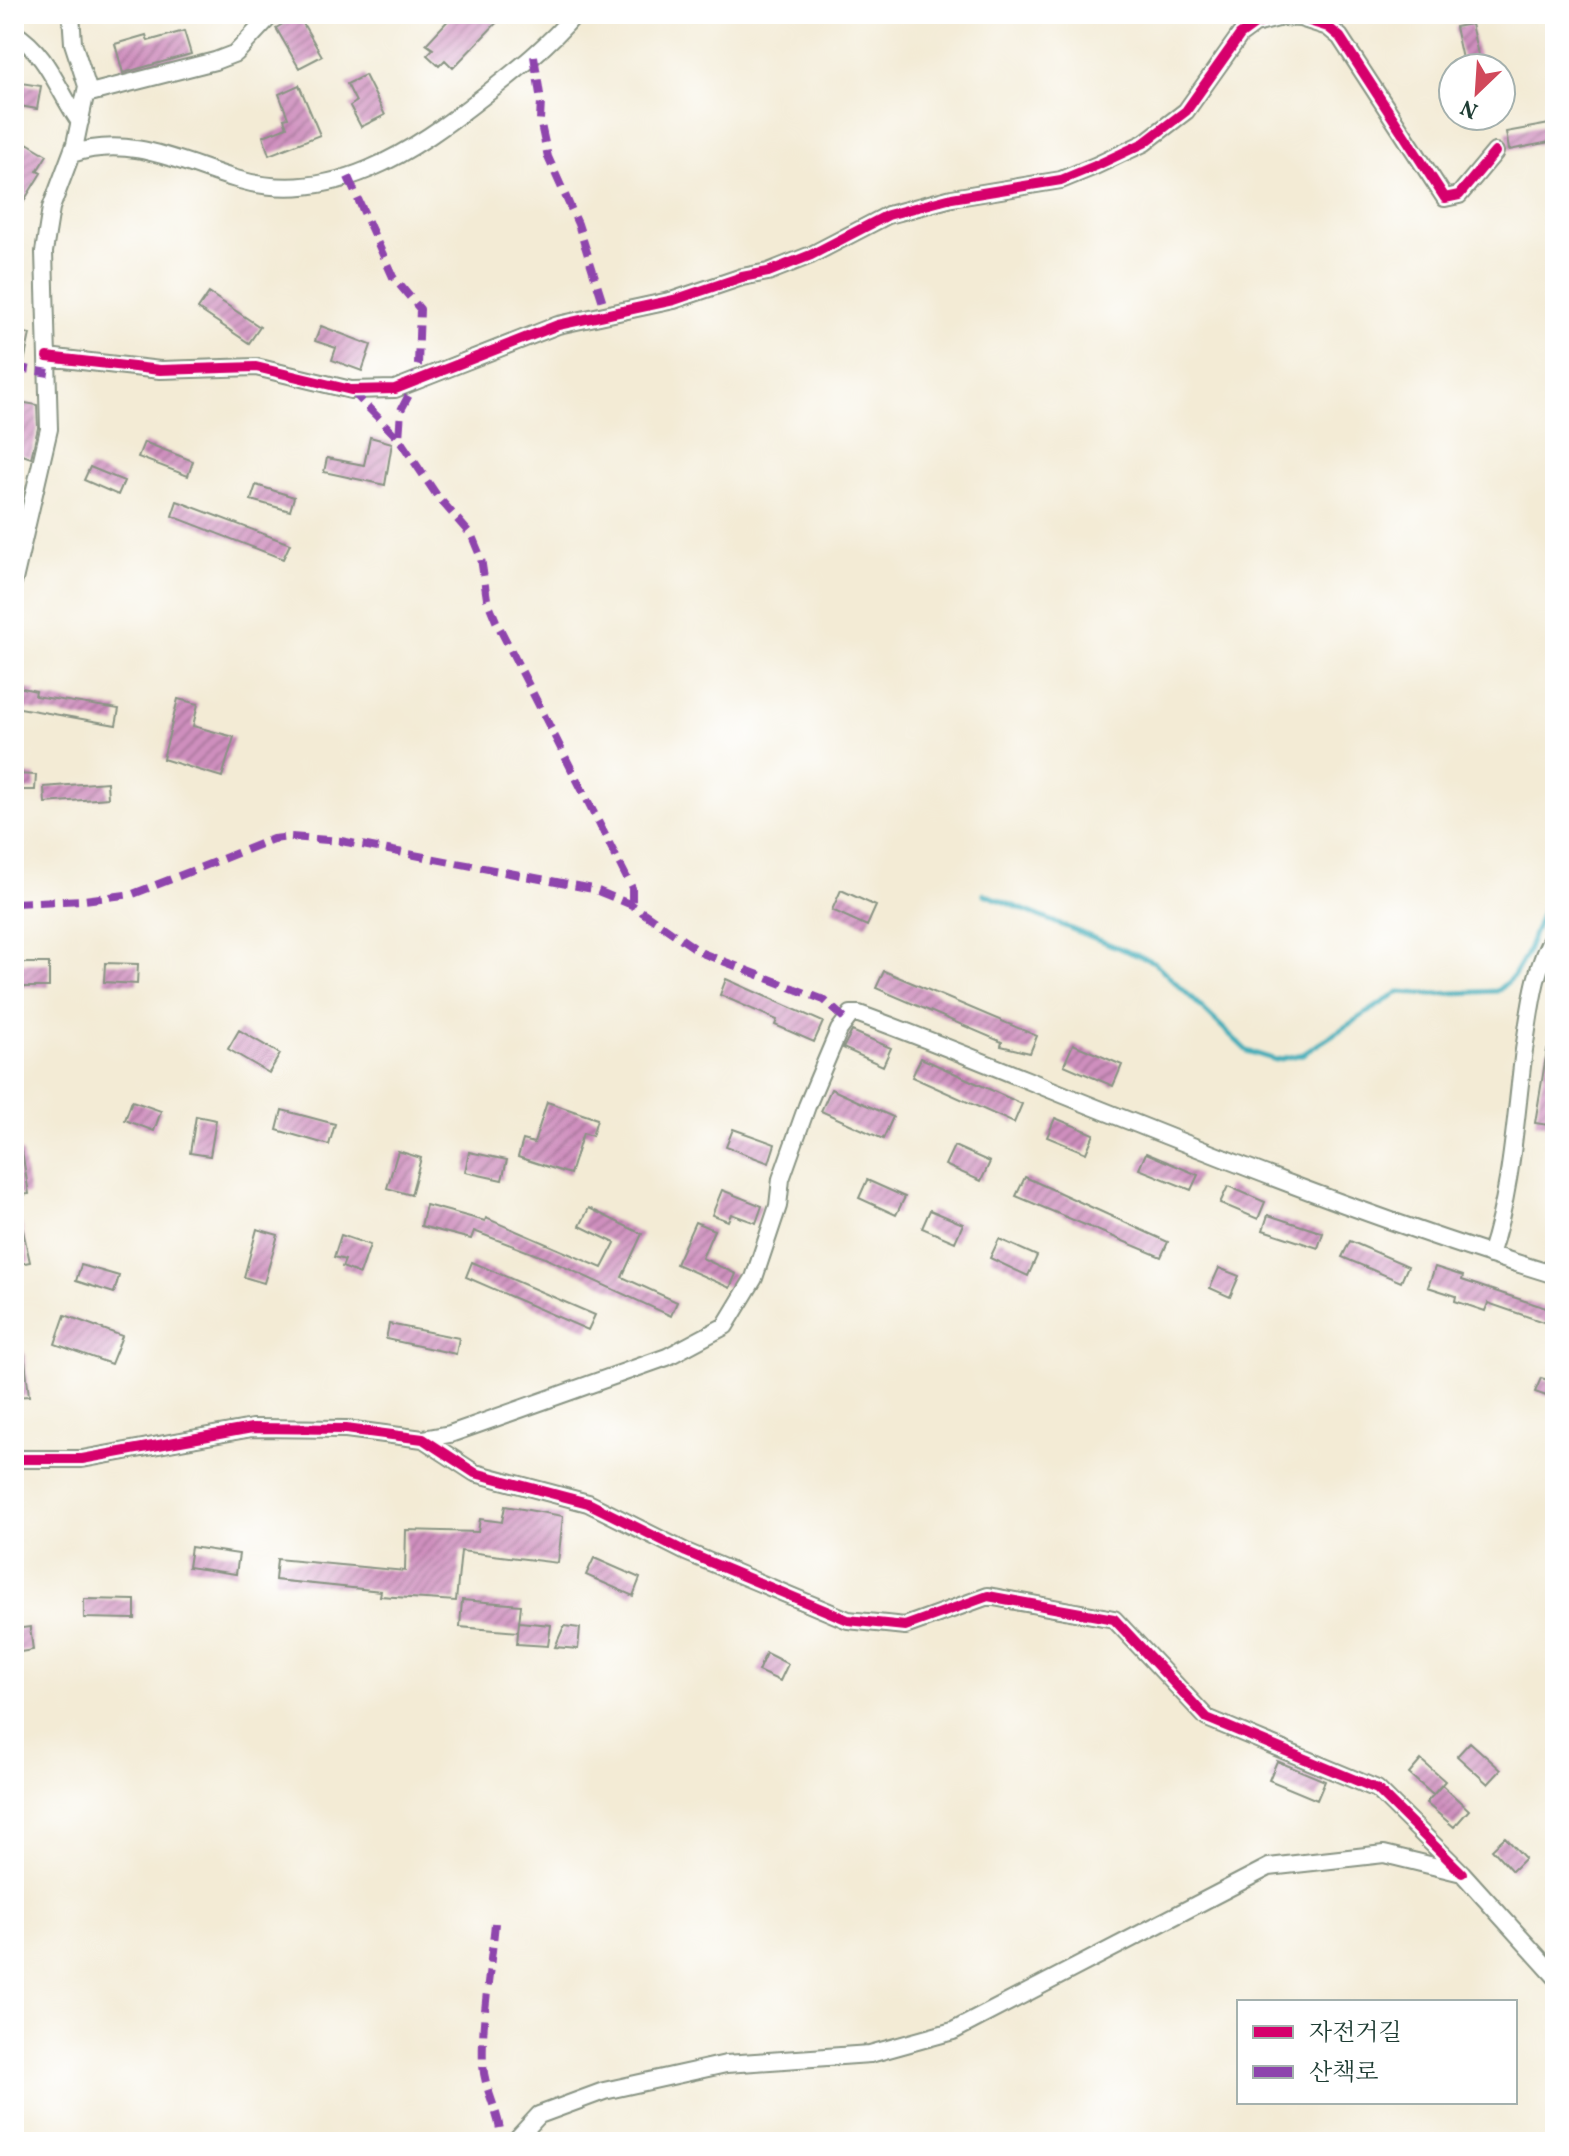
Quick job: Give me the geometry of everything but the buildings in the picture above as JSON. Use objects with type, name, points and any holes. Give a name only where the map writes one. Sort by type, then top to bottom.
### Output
[{"type":"street","points":[[14,580],[49,429],[44,252],[57,186],[72,154],[86,94],[73,43],[71,14]]},
{"type":"street","points":[[86,94],[236,53],[272,14]]},
{"type":"street","points":[[72,154],[109,146],[140,149],[211,168],[234,179],[280,187],[310,187],[348,177],[378,168],[430,136],[534,56],[575,14]]},
{"type":"street","points":[[47,357],[160,370],[256,367],[351,390],[395,389],[513,340],[558,325],[674,300],[768,272],[811,255],[888,215],[952,198],[1061,180],[1095,166],[1144,143],[1166,128],[1200,94],[1240,35],[1269,19],[1314,21],[1340,37],[1445,198],[1459,195],[1495,152]]},
{"type":"street","points":[[14,33],[30,43],[45,61],[80,122]]},
{"type":"street","points":[[1490,1255],[1509,1172],[1530,1013],[1545,953],[1555,933]]},
{"type":"street","points":[[14,1459],[82,1459],[252,1428],[346,1429],[423,1439],[450,1434],[667,1357],[725,1326],[754,1278],[778,1206],[781,1179],[807,1106],[839,1030],[851,1014],[859,1014],[965,1052],[1136,1124],[1353,1208],[1555,1275]]},
{"type":"street","points":[[423,1439],[475,1473],[588,1503],[686,1552],[848,1620],[905,1626],[988,1596],[1114,1619],[1207,1718],[1377,1789],[1462,1873],[1555,1976]]},
{"type":"street","points":[[514,2142],[539,2115],[604,2091],[726,2064],[870,2054],[953,2031],[1269,1867],[1384,1854],[1462,1873]]},
{"type":"waterway","points":[[984,894],[1154,962],[1247,1051],[1276,1060],[1303,1054],[1399,992],[1497,991],[1513,977],[1526,955],[1555,877]]},
{"type":"marked path","points":[[534,56],[541,101],[540,120],[548,157],[578,224],[606,312]]},
{"type":"marked path","points":[[348,177],[393,277],[420,309],[418,365],[412,389],[401,410],[399,439]]},
{"type":"marked path","points":[[14,367],[49,373]]},
{"type":"marked path","points":[[351,390],[399,439],[438,497],[472,536],[481,558],[487,599],[496,621],[632,888],[632,905]]},
{"type":"marked path","points":[[14,903],[133,894],[273,839],[291,837],[341,841],[593,889],[632,905],[702,953],[824,1000],[845,1019]]},
{"type":"marked path","points":[[495,1923],[485,2012],[483,2065],[501,2142]]},
{"type":"cycle path","points":[[47,357],[160,370],[256,367],[351,390],[395,389],[558,325],[674,300],[742,277],[768,272],[811,255],[888,215],[952,198],[1061,180],[1095,166],[1144,143],[1186,111],[1240,35],[1255,24],[1282,17],[1300,18],[1328,27],[1340,37],[1445,198],[1459,195],[1495,152]]},
{"type":"cycle path","points":[[14,1459],[82,1459],[252,1428],[346,1429],[423,1439],[475,1473],[588,1503],[686,1552],[848,1620],[905,1626],[988,1596],[1114,1619],[1207,1718],[1377,1789],[1462,1873]]}]
